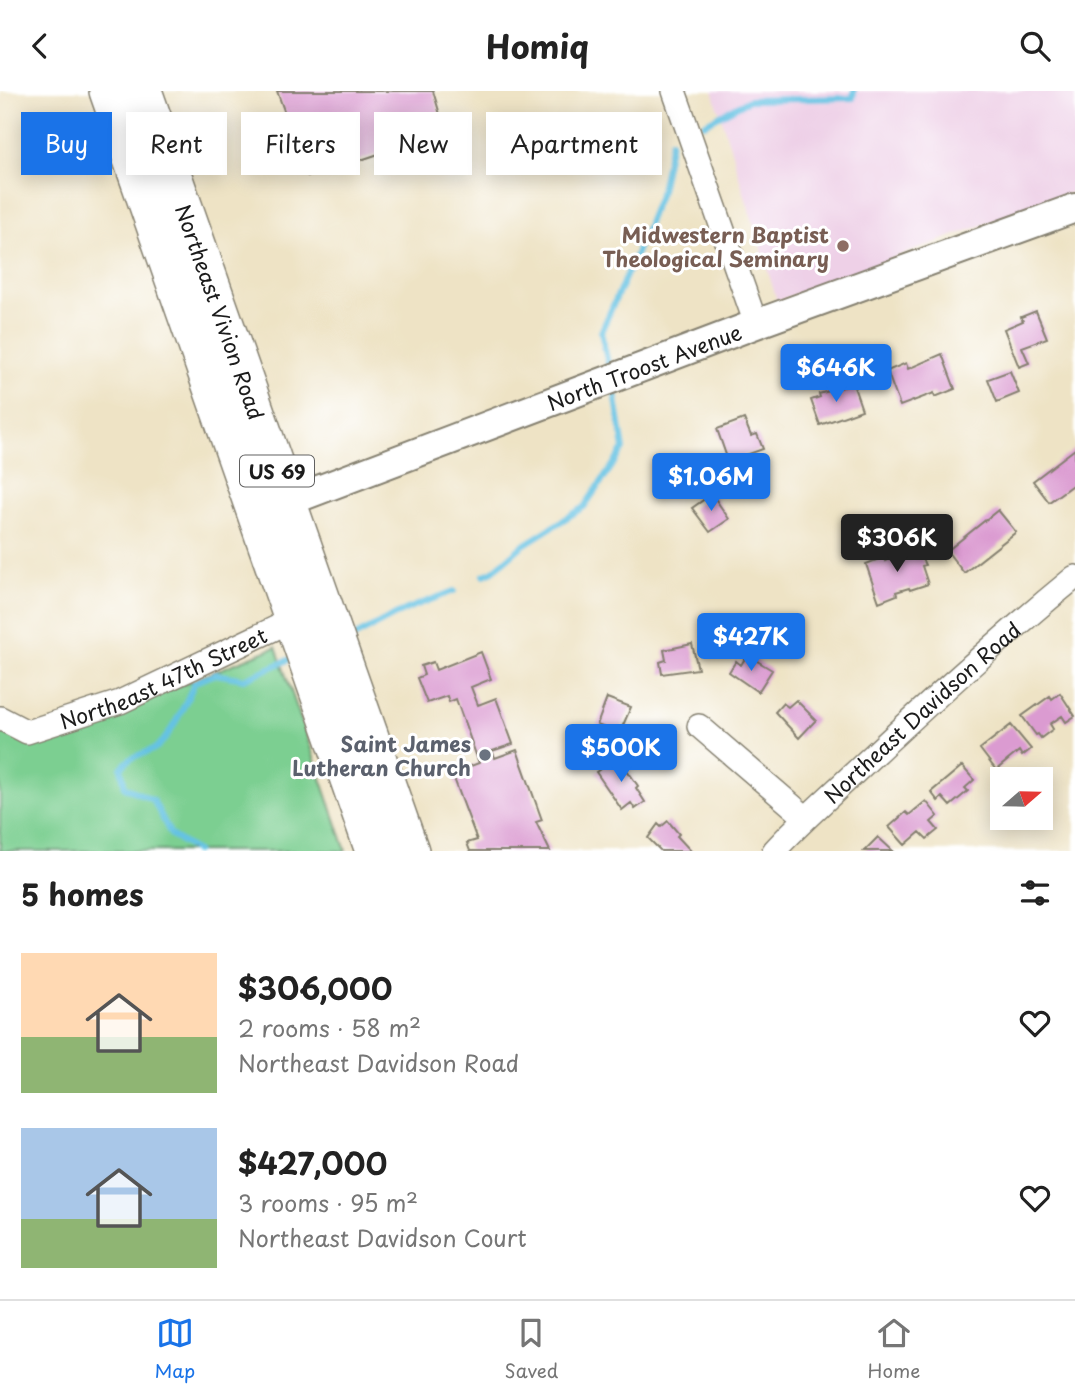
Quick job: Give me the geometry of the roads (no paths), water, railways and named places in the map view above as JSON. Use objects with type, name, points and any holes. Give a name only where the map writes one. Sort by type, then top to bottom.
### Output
[{"type":"main road","name":"Northeast Vivion Road","points":[[107,91],[271,507],[308,612],[410,851]]},
{"type":"main road","name":"Northeast Vivion Road","points":[[143,91],[271,507]]},
{"type":"main road","name":"Northeast Vivion Road","points":[[308,612],[374,851]]},
{"type":"street","points":[[674,91],[756,324]]},
{"type":"street","name":"North Troost Avenue","points":[[271,507],[756,324],[1075,208]]},
{"type":"street","name":"Northeast Davidson Road","points":[[774,851],[805,817],[935,697],[1075,577]]},
{"type":"street","name":"Northeast 47th Street","points":[[0,718],[27,732],[120,702],[308,612]]},
{"type":"street","points":[[699,726],[805,817]]},
{"type":"waterway","points":[[704,124],[749,100],[853,98],[854,91]]},
{"type":"waterway","points":[[610,373],[601,332],[661,190],[671,141]]},
{"type":"waterway","points":[[484,575],[493,571],[522,546],[584,507],[624,449],[614,387]]},
{"type":"waterway","points":[[350,639],[407,609],[454,591]]},
{"type":"waterway","points":[[196,851],[171,835],[153,800],[125,787],[121,768],[134,757],[160,744],[178,719],[195,682],[216,674],[244,679],[293,658]]},
{"type":"place","name":"Midwestern Baptist Theological Seminary","points":[[843,246]]},
{"type":"place","name":"Saint James Lutheran Church","points":[[485,755]]}]
